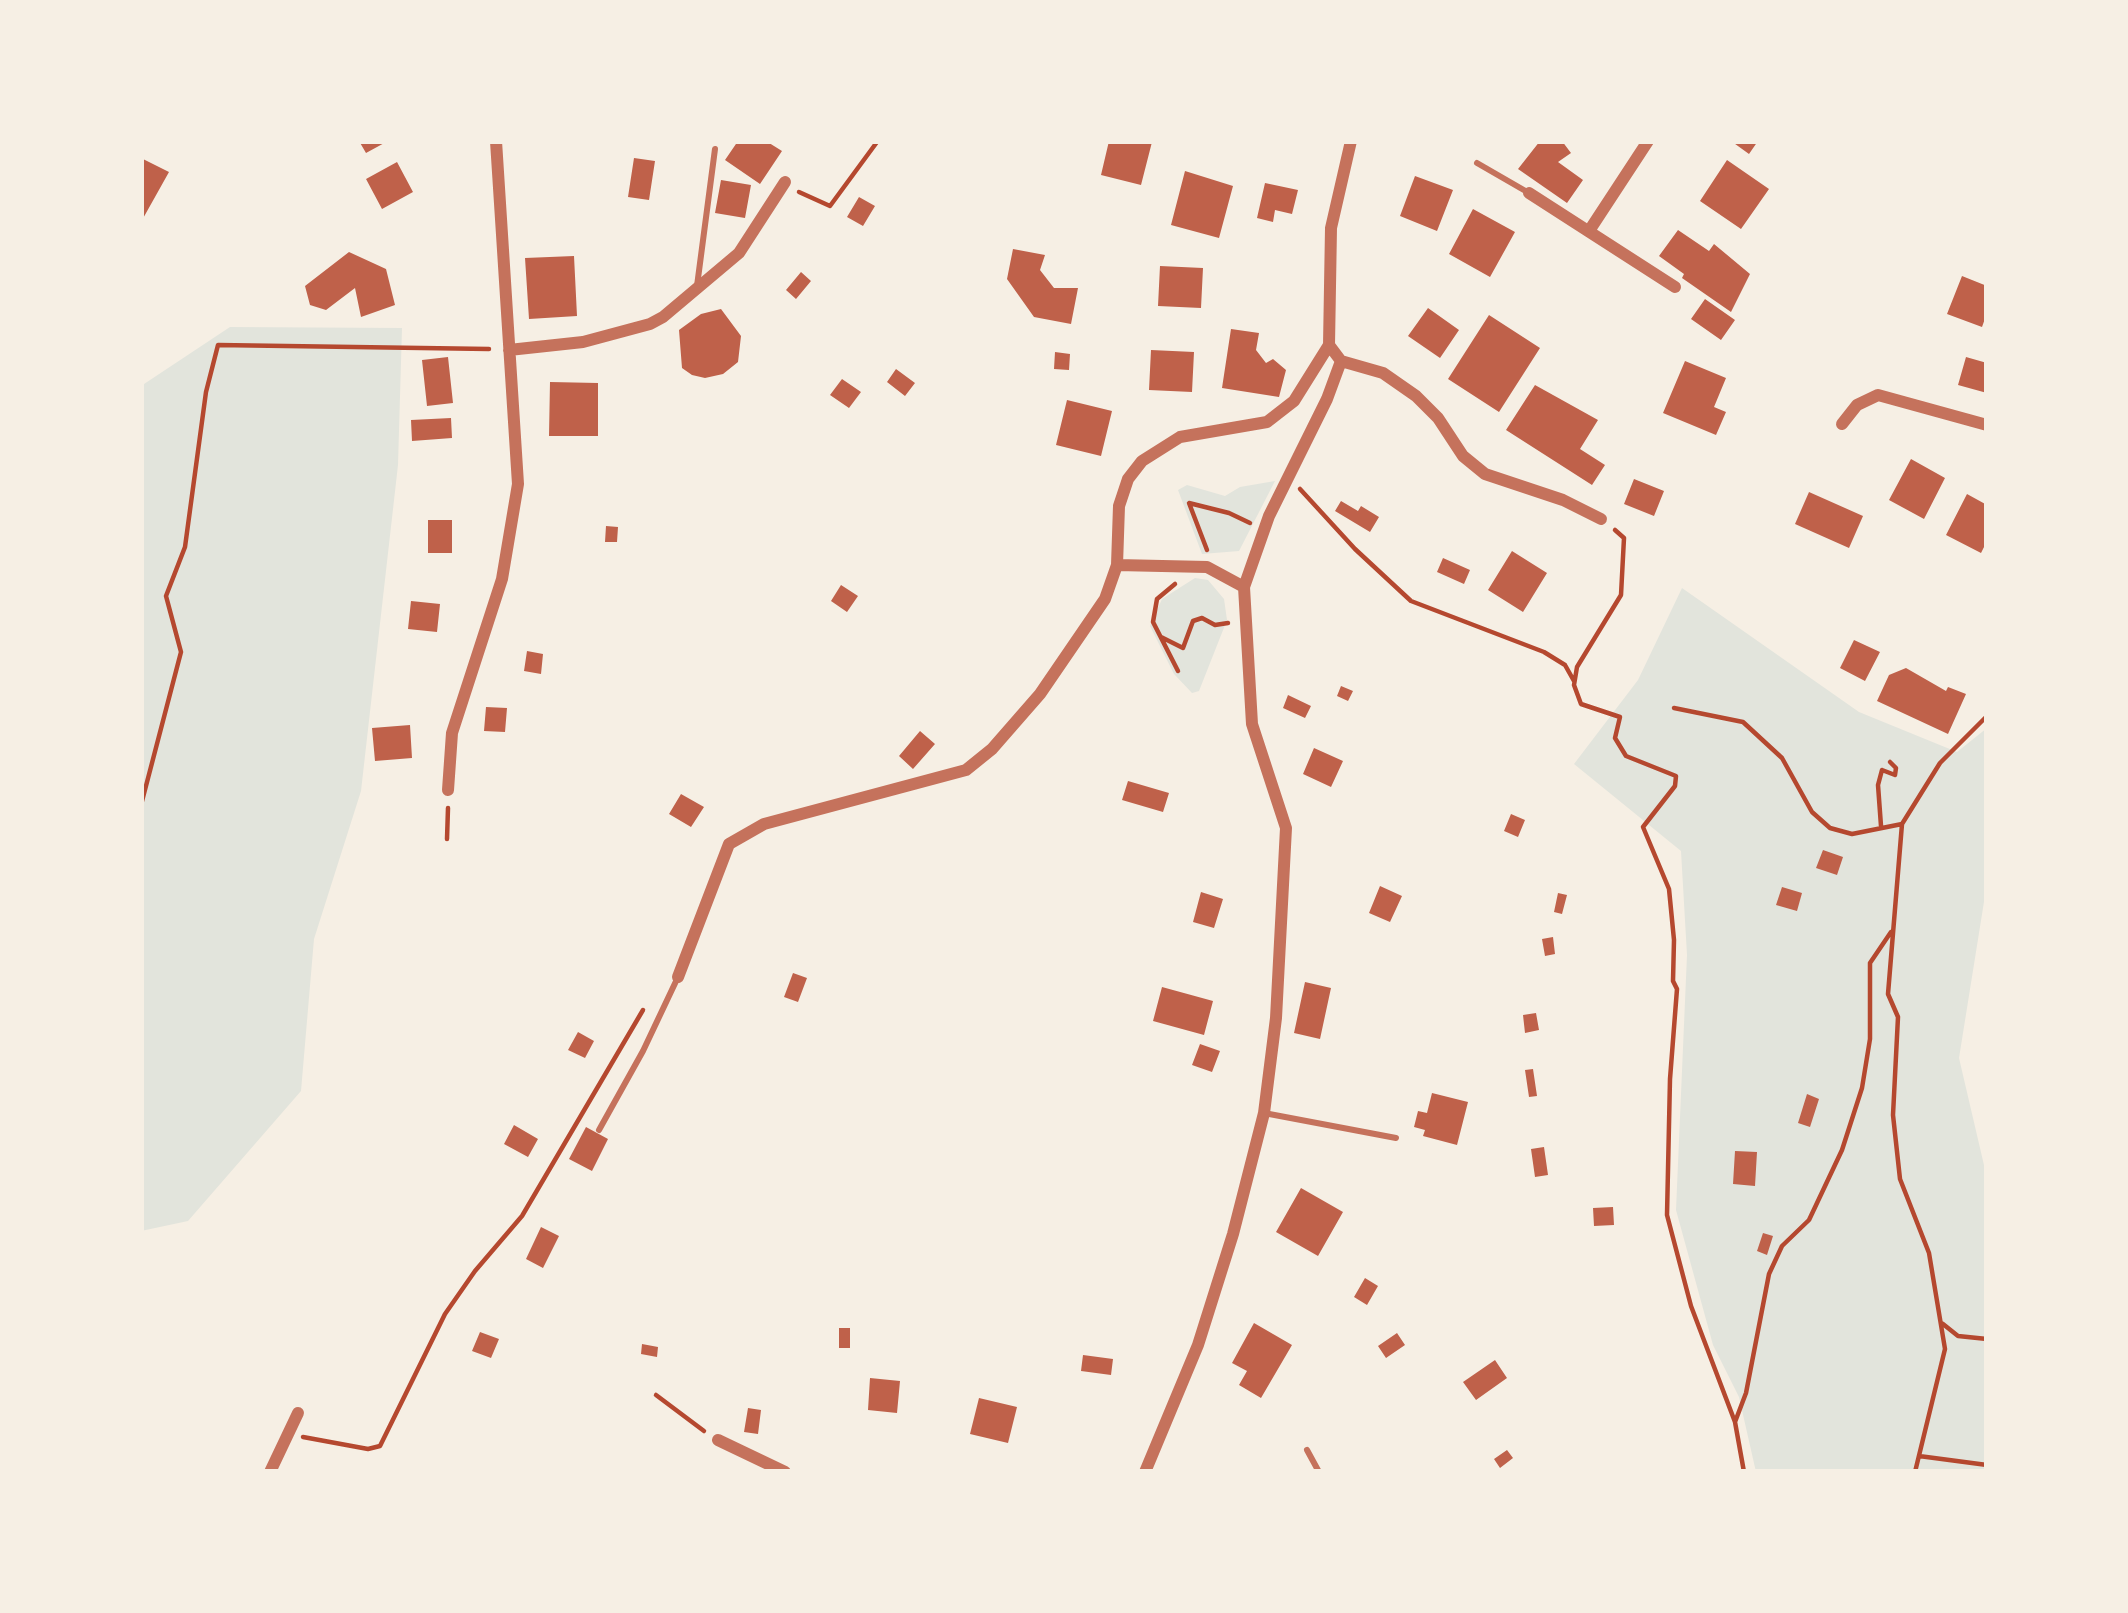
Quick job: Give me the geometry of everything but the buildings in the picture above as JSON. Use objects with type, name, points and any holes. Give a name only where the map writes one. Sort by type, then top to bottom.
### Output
[{"type":"street","points":[[448,790],[452,733],[502,579],[518,484],[496,141]]},
{"type":"street","points":[[678,977],[729,844],[764,824],[966,770],[992,749],[1040,694],[1105,599],[1117,565],[1119,506],[1128,479],[1142,461],[1180,437],[1267,422],[1294,400],[1329,345],[1331,228],[1351,141]]},
{"type":"street","points":[[1588,231],[1648,141]]},
{"type":"street","points":[[509,350],[584,342],[650,324],[739,253],[784,183]]},
{"type":"street","points":[[1528,193],[1675,287]]},
{"type":"street","points":[[1329,345],[1341,361],[1383,374],[1416,395],[1463,456],[1484,474],[1562,500],[1601,519]]},
{"type":"street","points":[[1144,1472],[1198,1345],[1233,1234],[1264,1113],[1276,1018],[1286,841],[1273,782],[1252,724],[1244,587],[1284,483],[1341,361]]},
{"type":"street","points":[[1842,424],[1857,405],[1878,395],[1987,425]]},
{"type":"street","points":[[1117,565],[1207,567],[1244,587]]},
{"type":"street","points":[[270,1472],[298,1413]]},
{"type":"street","points":[[718,1441],[785,1472]]},
{"type":"lane","points":[[697,286],[715,149]]},
{"type":"lane","points":[[1477,163],[1528,193]]},
{"type":"lane","points":[[599,1130],[678,977]]},
{"type":"lane","points":[[1264,1113],[1396,1138]]},
{"type":"lane","points":[[1306,1450],[1319,1472]]},
{"type":"path","points":[[784,183],[830,206],[877,142]]},
{"type":"path","points":[[141,805],[181,652],[166,596],[185,547],[206,392],[218,345],[509,350]]},
{"type":"path","points":[[1284,483],[1300,488],[1355,550],[1412,601],[1564,664],[1581,704],[1620,716],[1615,738],[1626,757],[1676,776],[1675,786],[1643,827],[1669,889],[1674,940],[1677,989],[1667,1215],[1691,1306],[1737,1419],[1744,1472]]},
{"type":"path","points":[[1178,671],[1153,622],[1157,599],[1164,590],[1207,567],[1208,554],[1189,503],[1229,513],[1258,527]]},
{"type":"path","points":[[1574,682],[1577,667],[1621,595],[1624,538],[1601,519]]},
{"type":"path","points":[[1159,636],[1183,648],[1193,621],[1202,618],[1215,626]]},
{"type":"path","points":[[1674,708],[1743,722],[1782,758],[1812,812],[1830,828],[1852,834],[1902,824]]},
{"type":"path","points":[[1916,1472],[1945,1349],[1929,1253],[1900,1179],[1893,1114],[1898,1017],[1888,994],[1902,824],[1940,763],[1987,716]]},
{"type":"path","points":[[1881,826],[1878,785],[1882,770],[1894,776],[1896,768],[1890,762]]},
{"type":"path","points":[[446,838],[448,790]]},
{"type":"path","points":[[1737,1419],[1769,1274],[1782,1246],[1809,1220],[1842,1150],[1862,1088],[1870,1039],[1870,963],[1894,927]]},
{"type":"path","points":[[286,1436],[368,1449],[380,1446],[445,1314],[522,1216],[644,1009]]},
{"type":"path","points":[[1940,1322],[1958,1336],[1987,1339]]},
{"type":"path","points":[[656,1395],[718,1441]]},
{"type":"path","points":[[1918,1456],[1987,1465]]},
{"type":"shaded area","points":[[230,327],[402,328],[398,465],[361,791],[314,939],[301,1091],[188,1221],[141,1231],[141,386]]},
{"type":"shaded area","points":[[1275,481],[1239,551],[1202,554],[1178,490],[1187,485],[1225,496],[1240,487]]},
{"type":"shaded area","points":[[1195,578],[1208,580],[1224,599],[1227,620],[1199,691],[1192,693],[1174,674],[1150,626],[1162,599]]},
{"type":"shaded area","points":[[1682,588],[1859,712],[1957,752],[1987,728],[1987,883],[1959,1058],[1987,1178],[1987,1472],[1756,1472],[1739,1397],[1713,1345],[1676,1210],[1687,955],[1681,851],[1574,764],[1638,680]]}]
